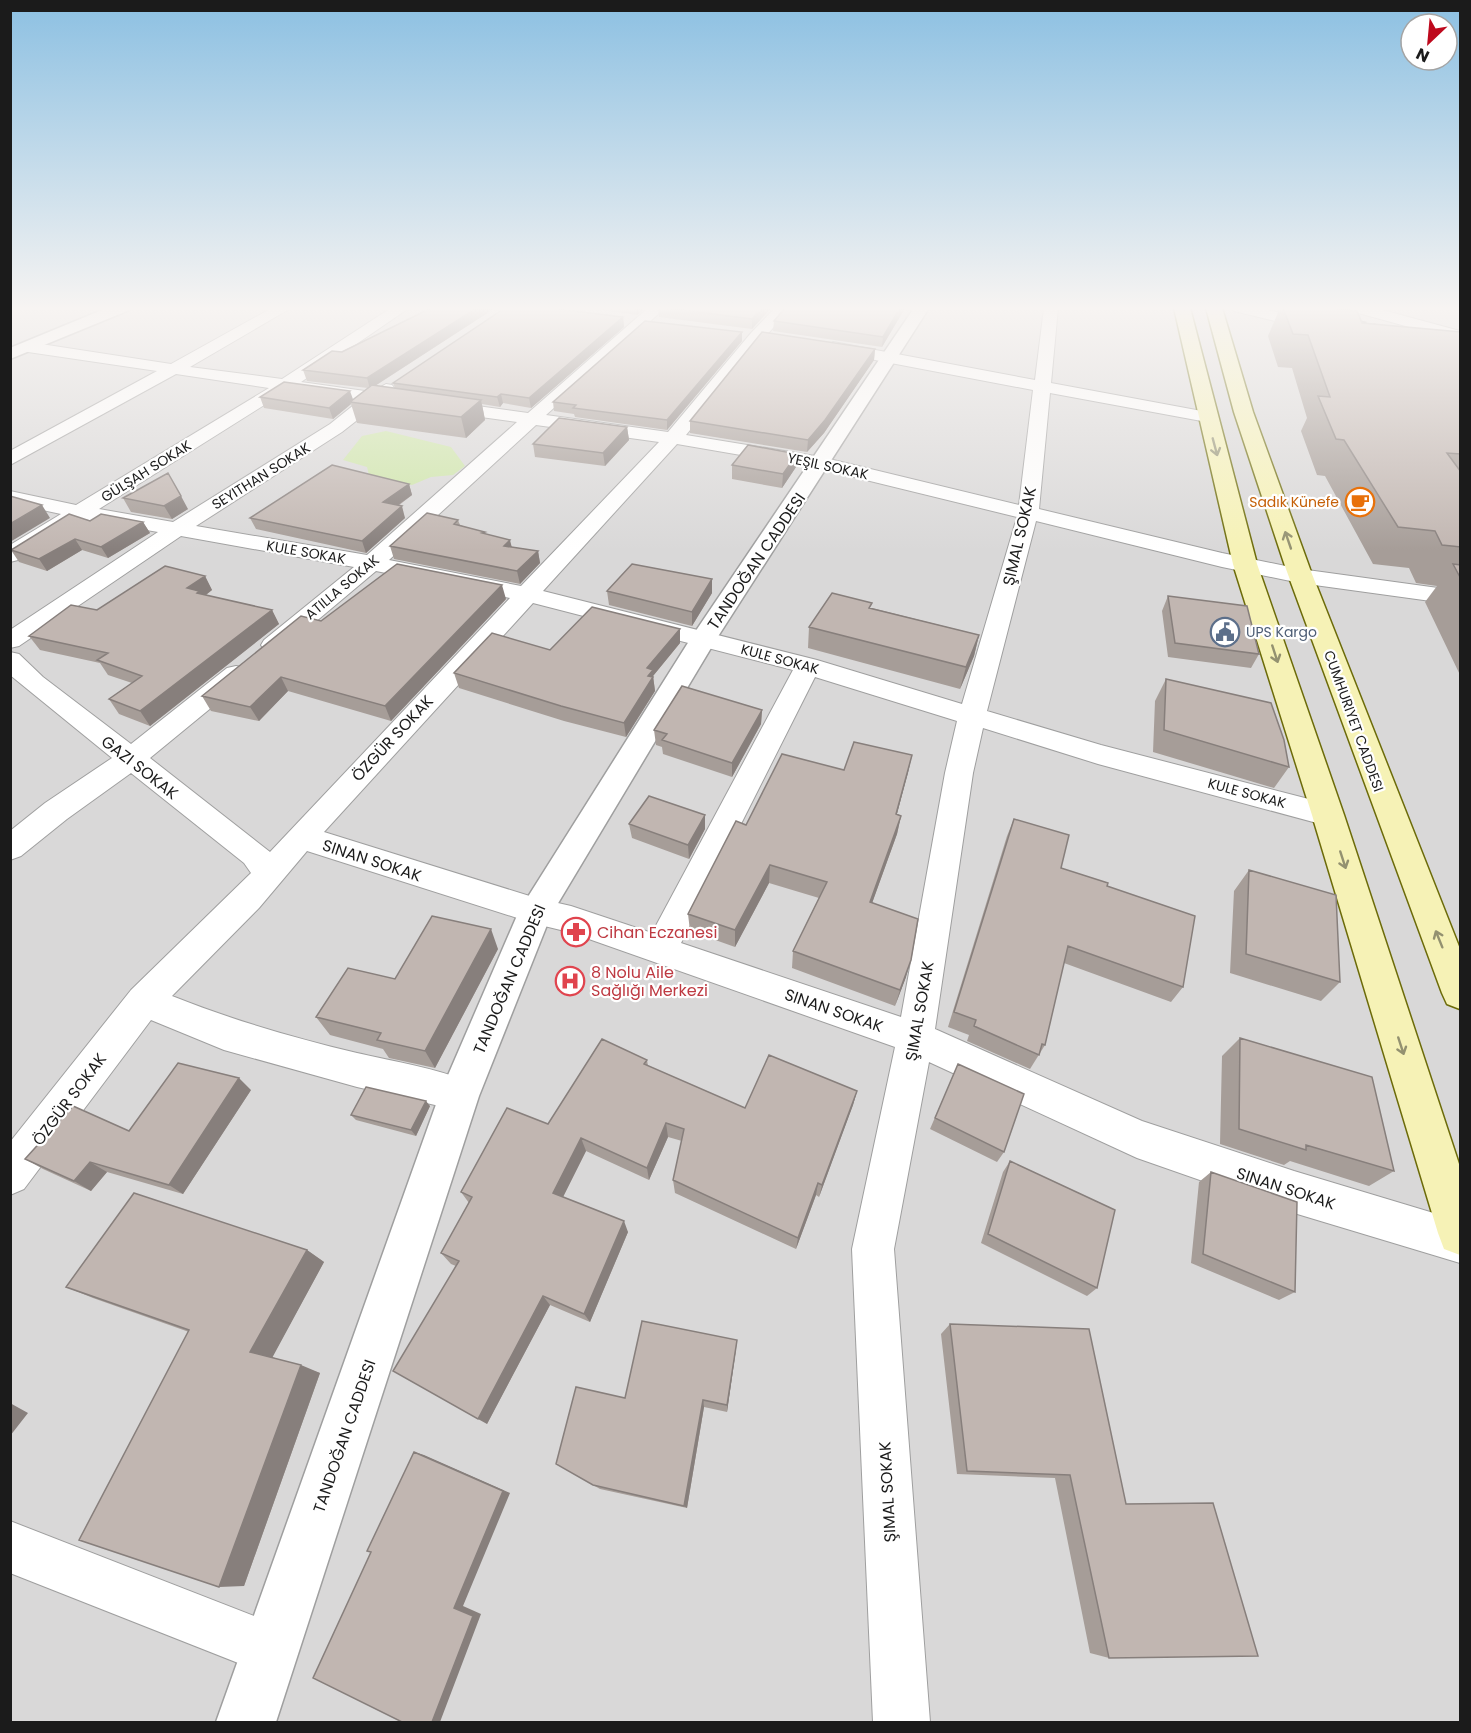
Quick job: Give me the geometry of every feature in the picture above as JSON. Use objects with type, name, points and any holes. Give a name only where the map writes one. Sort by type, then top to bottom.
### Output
[{"type":"main road","points":[[1201,389],[1245,564],[1328,815],[1461,1233]]},
{"type":"main road","name":"CUMHURIYET CADDESI","points":[[1237,389],[1300,576],[1387,808],[1461,993]]},
{"type":"street","points":[[10,459],[138,389]]},
{"type":"street","name":"GÜLŞAH SOKAK","points":[[10,555],[279,389]]},
{"type":"street","name":"YEŞIL SOKAK","points":[[320,389],[673,438],[821,463],[1300,576],[1461,598]]},
{"type":"street","name":"SEYITHAN SOKAK","points":[[10,641],[177,529],[336,428],[387,389]]},
{"type":"street","name":"ATILLA SOKAK","points":[[10,848],[56,811],[131,759],[372,563],[566,389]]},
{"type":"street","name":"ÖZGÜR SOKAK","points":[[10,1175],[144,1001],[248,900],[301,837],[673,438],[713,389]]},
{"type":"street","name":"TANDOĞAN CADDESI","points":[[246,1722],[459,1096],[536,911],[704,638],[870,389]]},
{"type":"street","name":"ŞIMAL SOKAK","points":[[902,1722],[873,1250],[915,1038],[958,773],[1028,513],[1044,389]]},
{"type":"street","points":[[1059,389],[1207,417]]},
{"type":"street","name":"KULE SOKAK","points":[[10,497],[79,512],[372,563],[526,594],[808,666],[1098,754],[1328,815]]},
{"type":"street","name":"GAZI SOKAK","points":[[10,660],[34,683],[255,855],[269,874]]},
{"type":"street","points":[[660,950],[808,666]]},
{"type":"street","name":"SINAN SOKAK","points":[[301,837],[536,911],[571,919],[915,1038],[1137,1139],[1294,1192],[1461,1242]]},
{"type":"street","points":[[144,1001],[224,1034],[357,1070],[436,1087],[459,1096]]},
{"type":"street","points":[[10,1546],[271,1648]]},
{"type":"shaded area","points":[[11,389],[1460,389],[1460,1722],[11,1722]]},
{"type":"green space","points":[[386,431],[451,447],[465,466],[453,475],[431,477],[412,485],[370,479],[367,467],[343,460],[362,436]]},
{"type":"building","points":[[273,389],[350,391],[329,408],[260,397]]},
{"type":"building","points":[[367,389],[400,389],[481,400],[461,417],[350,402]]},
{"type":"building","points":[[437,389],[540,389],[529,398],[501,394],[497,397]]},
{"type":"building","points":[[568,389],[694,389],[667,420],[573,408],[576,405],[553,402]]},
{"type":"building","points":[[716,389],[847,389],[808,440],[690,421]]},
{"type":"building","points":[[1327,389],[1461,389],[1461,454],[1447,453],[1461,472],[1461,547],[1442,545],[1435,531],[1398,527],[1344,440],[1336,439],[1318,396],[1330,397]]},
{"type":"building","points":[[559,418],[627,427],[603,453],[533,444]]},
{"type":"building","points":[[748,445],[797,454],[783,474],[732,465]]},
{"type":"building","points":[[332,465],[409,484],[383,502],[402,506],[362,541],[250,518]]},
{"type":"building","points":[[168,473],[181,496],[164,506],[123,498]]},
{"type":"building","points":[[10,496],[42,505],[10,524]]},
{"type":"building","points":[[427,513],[458,520],[454,524],[510,540],[504,546],[538,551],[517,571],[390,546]]},
{"type":"building","points":[[69,514],[90,521],[101,514],[143,522],[101,547],[75,539],[39,559],[11,550]]},
{"type":"building","points":[[397,564],[502,585],[385,706],[281,677],[250,707],[202,696],[301,616],[321,621]]},
{"type":"building","points":[[632,564],[712,579],[692,612],[607,591]]},
{"type":"building","points":[[1453,564],[1461,565],[1461,579]]},
{"type":"building","points":[[165,566],[205,576],[187,588],[199,591],[197,593],[272,610],[140,711],[109,699],[142,676],[97,660],[108,653],[29,636],[71,605],[97,610]]},
{"type":"building","points":[[832,593],[872,603],[869,608],[979,635],[966,667],[809,627]]},
{"type":"building","points":[[1168,596],[1247,606],[1259,654],[1175,643]]},
{"type":"building","points":[[592,607],[680,629],[647,668],[653,670],[648,676],[653,677],[624,723],[454,673],[492,633],[550,650]]},
{"type":"building","points":[[1166,679],[1271,703],[1284,740],[1289,767],[1164,730]]},
{"type":"building","points":[[682,686],[762,710],[732,763],[662,740],[667,734],[654,730]]},
{"type":"building","points":[[854,742],[912,755],[896,814],[901,816],[870,902],[918,919],[911,960],[900,990],[793,951],[827,882],[770,865],[735,930],[688,914],[736,821],[746,825],[782,754],[844,770]]},
{"type":"building","points":[[649,796],[705,815],[688,845],[629,824]]},
{"type":"building","points":[[1014,819],[1069,835],[1061,868],[1195,916],[1183,987],[1068,946],[1045,1045],[1042,1044],[1039,1055],[974,1026],[976,1020],[954,1012]]},
{"type":"building","points":[[1249,870],[1336,895],[1340,982],[1246,954]]},
{"type":"building","points":[[432,916],[491,929],[425,1051],[377,1040],[381,1033],[316,1017],[348,968],[395,979]]},
{"type":"building","points":[[1240,1038],[1372,1077],[1394,1171],[1306,1145],[1306,1150],[1239,1129]]},
{"type":"building","points":[[602,1039],[647,1060],[644,1064],[745,1108],[769,1055],[857,1091],[822,1185],[818,1183],[798,1238],[673,1180],[684,1129],[666,1123],[647,1168],[581,1138],[553,1193],[624,1221],[584,1314],[543,1296],[478,1419],[393,1371],[459,1261],[441,1253],[472,1197],[461,1192],[507,1108],[548,1124]]},
{"type":"building","points":[[178,1063],[239,1078],[169,1185],[90,1162],[74,1181],[25,1159],[73,1106],[129,1131]]},
{"type":"building","points":[[958,1064],[1024,1094],[1004,1152],[935,1118]]},
{"type":"building","points":[[366,1087],[426,1101],[411,1130],[351,1115]]},
{"type":"building","points":[[1010,1161],[1115,1210],[1097,1288],[988,1234]]},
{"type":"building","points":[[1211,1172],[1297,1202],[1295,1292],[1203,1254]]},
{"type":"building","points":[[134,1193],[307,1250],[250,1352],[301,1365],[219,1587],[79,1540],[189,1330],[66,1287]]},
{"type":"building","points":[[642,1321],[737,1340],[727,1405],[703,1400],[684,1506],[593,1485],[556,1464],[576,1387],[625,1398]]},
{"type":"building","points":[[950,1324],[1089,1329],[1126,1504],[1213,1503],[1258,1656],[1109,1658],[1070,1475],[967,1471]]},
{"type":"building","points":[[414,1452],[503,1491],[454,1608],[473,1616],[432,1722],[402,1722],[313,1678],[371,1552],[367,1551]]},
{"type":"place","name":"Sadık Künefe","points":[[1360,502]]},
{"type":"place","name":"UPS Kargo","points":[[1225,632]]},
{"type":"place","name":"Cihan Eczanesi","points":[[576,932]]},
{"type":"place","name":"8 Nolu Aile Sağlığı Merkezi","points":[[570,981]]}]
